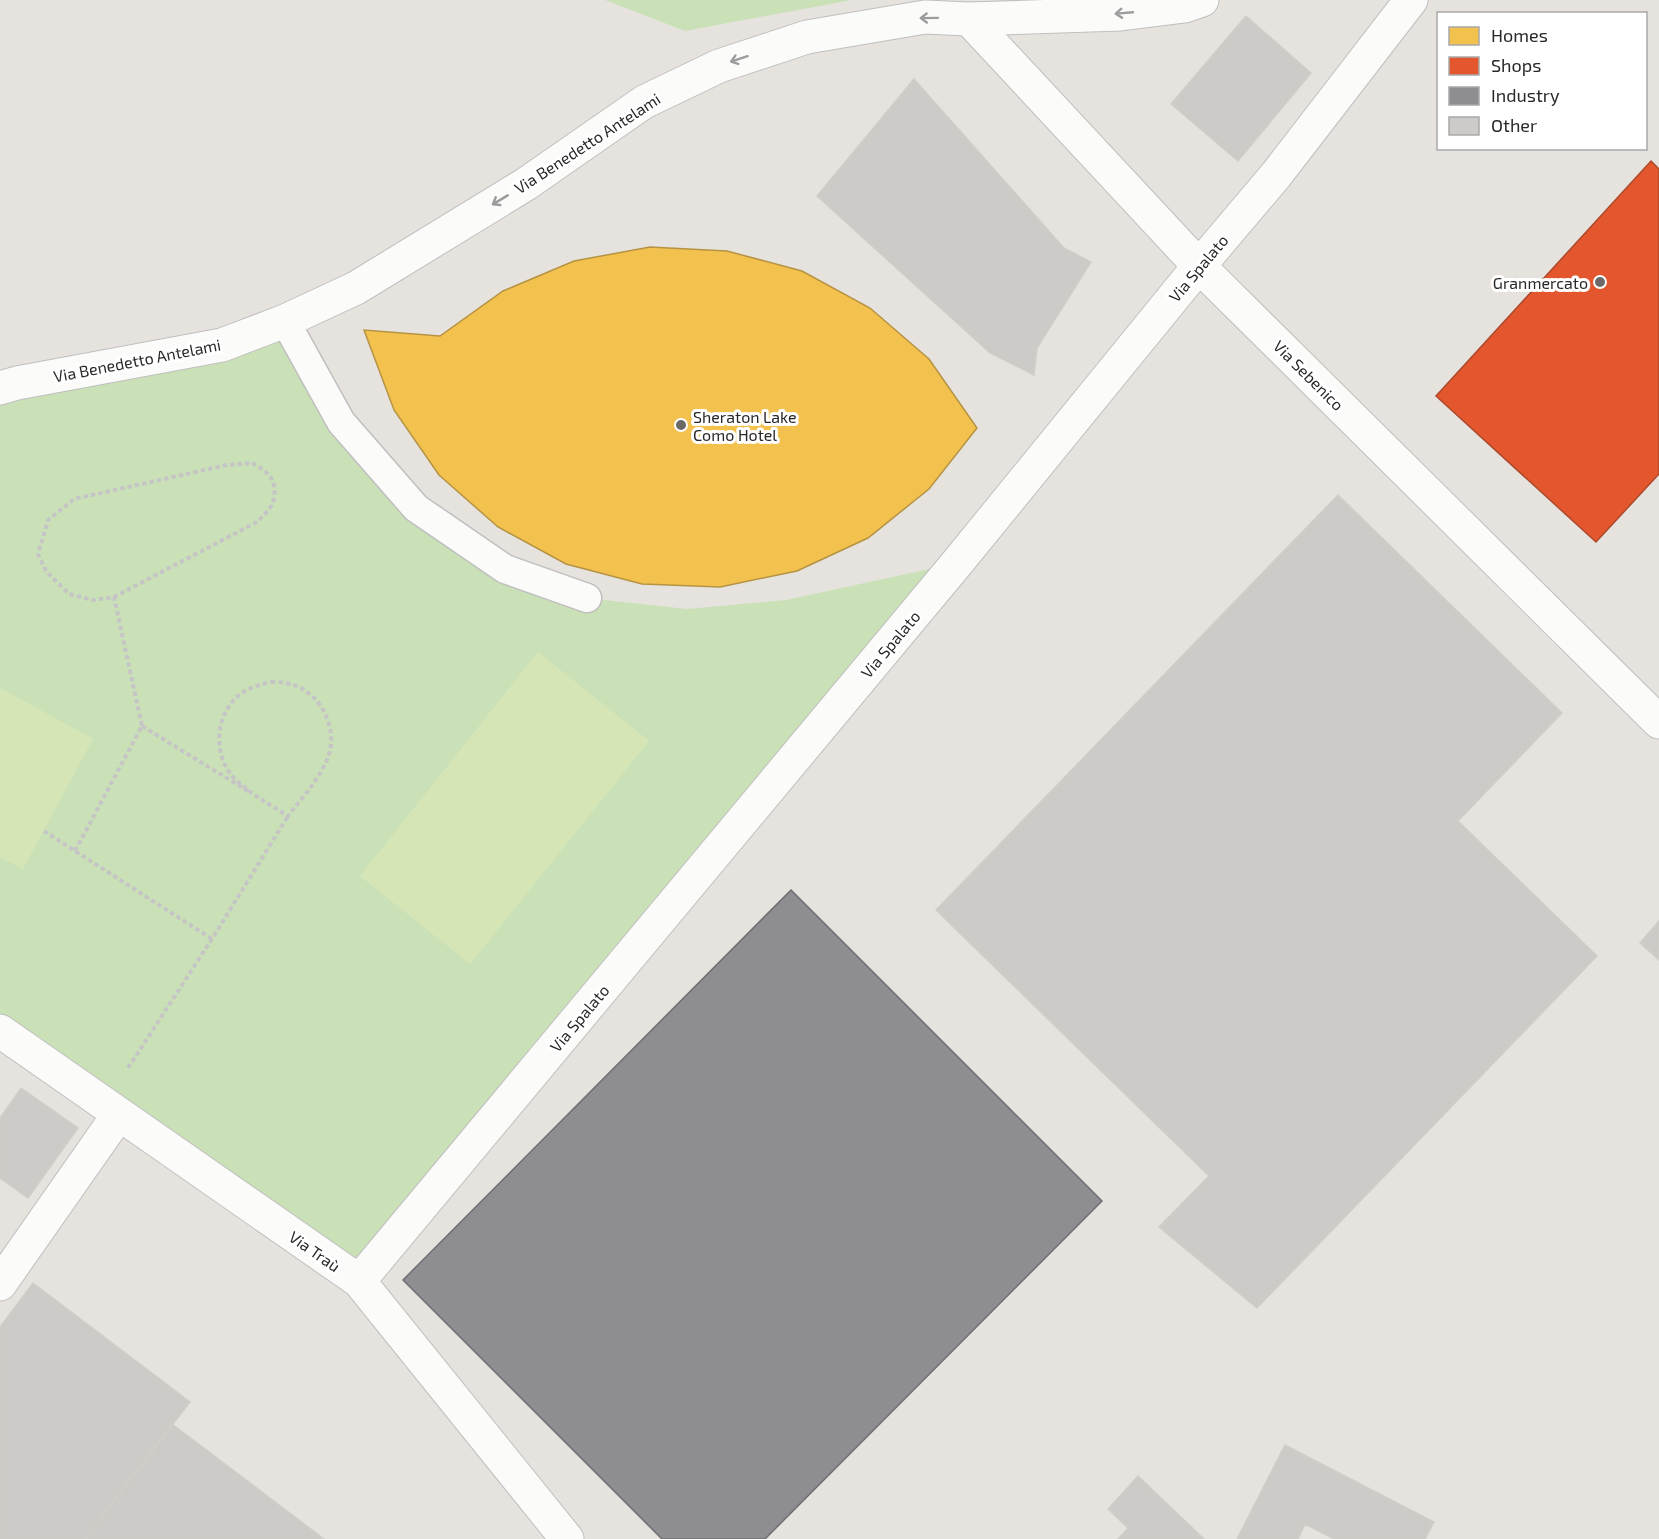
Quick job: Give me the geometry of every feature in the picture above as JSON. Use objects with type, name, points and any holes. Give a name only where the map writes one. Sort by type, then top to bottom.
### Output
[{"type":"street","name":"Via Benedetto Antelami","points":[[0,388],[222,345],[285,321],[356,288],[526,184],[644,102],[719,66],[807,37],[925,17],[969,19],[1121,14],[1185,6],[1202,0]]},
{"type":"street","name":"Via Spalato","points":[[359,1281],[957,563],[1276,175],[1411,0]]},
{"type":"street","name":"Via Sebenico","points":[[969,19],[1199,266],[1659,722]]},
{"type":"street","name":"Via Traù","points":[[0,1031],[359,1281],[567,1539]]},
{"type":"street","points":[[0,1284],[112,1109]]},
{"type":"lane","points":[[285,321],[342,422],[416,508],[505,569],[587,598]]},
{"type":"path","points":[[252,463],[268,471],[274,482],[273,503],[257,522],[114,597],[93,600],[69,594],[45,571],[38,554],[48,520],[74,499],[227,465],[252,463]]},
{"type":"path","points":[[75,851],[142,726],[114,597]]},
{"type":"path","points":[[112,1109],[212,939],[288,816],[328,760],[332,742],[330,723],[322,706],[308,692],[291,684],[271,682],[253,687],[238,696],[226,711],[220,728],[219,746],[224,764],[235,779],[263,801]]},
{"type":"path","points":[[142,726],[288,816]]},
{"type":"path","points":[[44,831],[212,939]]},
{"type":"green space","points":[[605,0],[852,0],[685,31]]},
{"type":"green space","points":[[285,321],[416,508],[587,598],[687,609],[786,600],[957,563],[359,1281],[0,1031],[0,388]]},
{"type":"green space","points":[[538,652],[649,741],[470,964],[360,876]]},
{"type":"green space","points":[[0,688],[93,739],[23,869],[0,857]]},
{"type":"building: Homes","points":[[650,247],[727,251],[802,271],[870,308],[929,359],[977,428],[929,489],[868,538],[797,571],[720,587],[642,584],[566,564],[498,527],[439,475],[394,410],[364,330],[440,336],[503,291],[574,261]]},
{"type":"building: Shops","name":"Granmercato","points":[[1651,161],[1659,169],[1659,474],[1596,542],[1436,396]]},
{"type":"building: Industry","points":[[791,890],[1102,1201],[765,1539],[662,1539],[403,1280]]},
{"type":"building: Other","points":[[1246,16],[1311,73],[1238,161],[1171,104]]},
{"type":"building: Other","points":[[914,79],[1064,248],[1091,262],[1037,348],[1034,375],[990,353],[817,196]]},
{"type":"building: Other","points":[[1338,495],[1562,713],[1458,821],[1597,956],[1257,1308],[1159,1227],[1209,1176],[936,910]]},
{"type":"building: Other","points":[[1659,921],[1659,960],[1640,943]]},
{"type":"building: Other","points":[[21,1088],[78,1128],[28,1198],[0,1178],[0,1118]]},
{"type":"building: Other","points":[[33,1283],[190,1402],[85,1539],[0,1539],[0,1327]]},
{"type":"building: Other","points":[[172,1424],[324,1539],[85,1539]]},
{"type":"building: Other","points":[[1285,1445],[1434,1522],[1425,1539],[1334,1539],[1305,1524],[1298,1539],[1237,1539]]},
{"type":"building: Other","points":[[1138,1476],[1204,1539],[1118,1539],[1128,1528],[1108,1509]]},
{"type":"place","name":"Granmercato","points":[[1600,282]]},
{"type":"place","name":"Sheraton Lake Como Hotel","points":[[681,425]]}]
